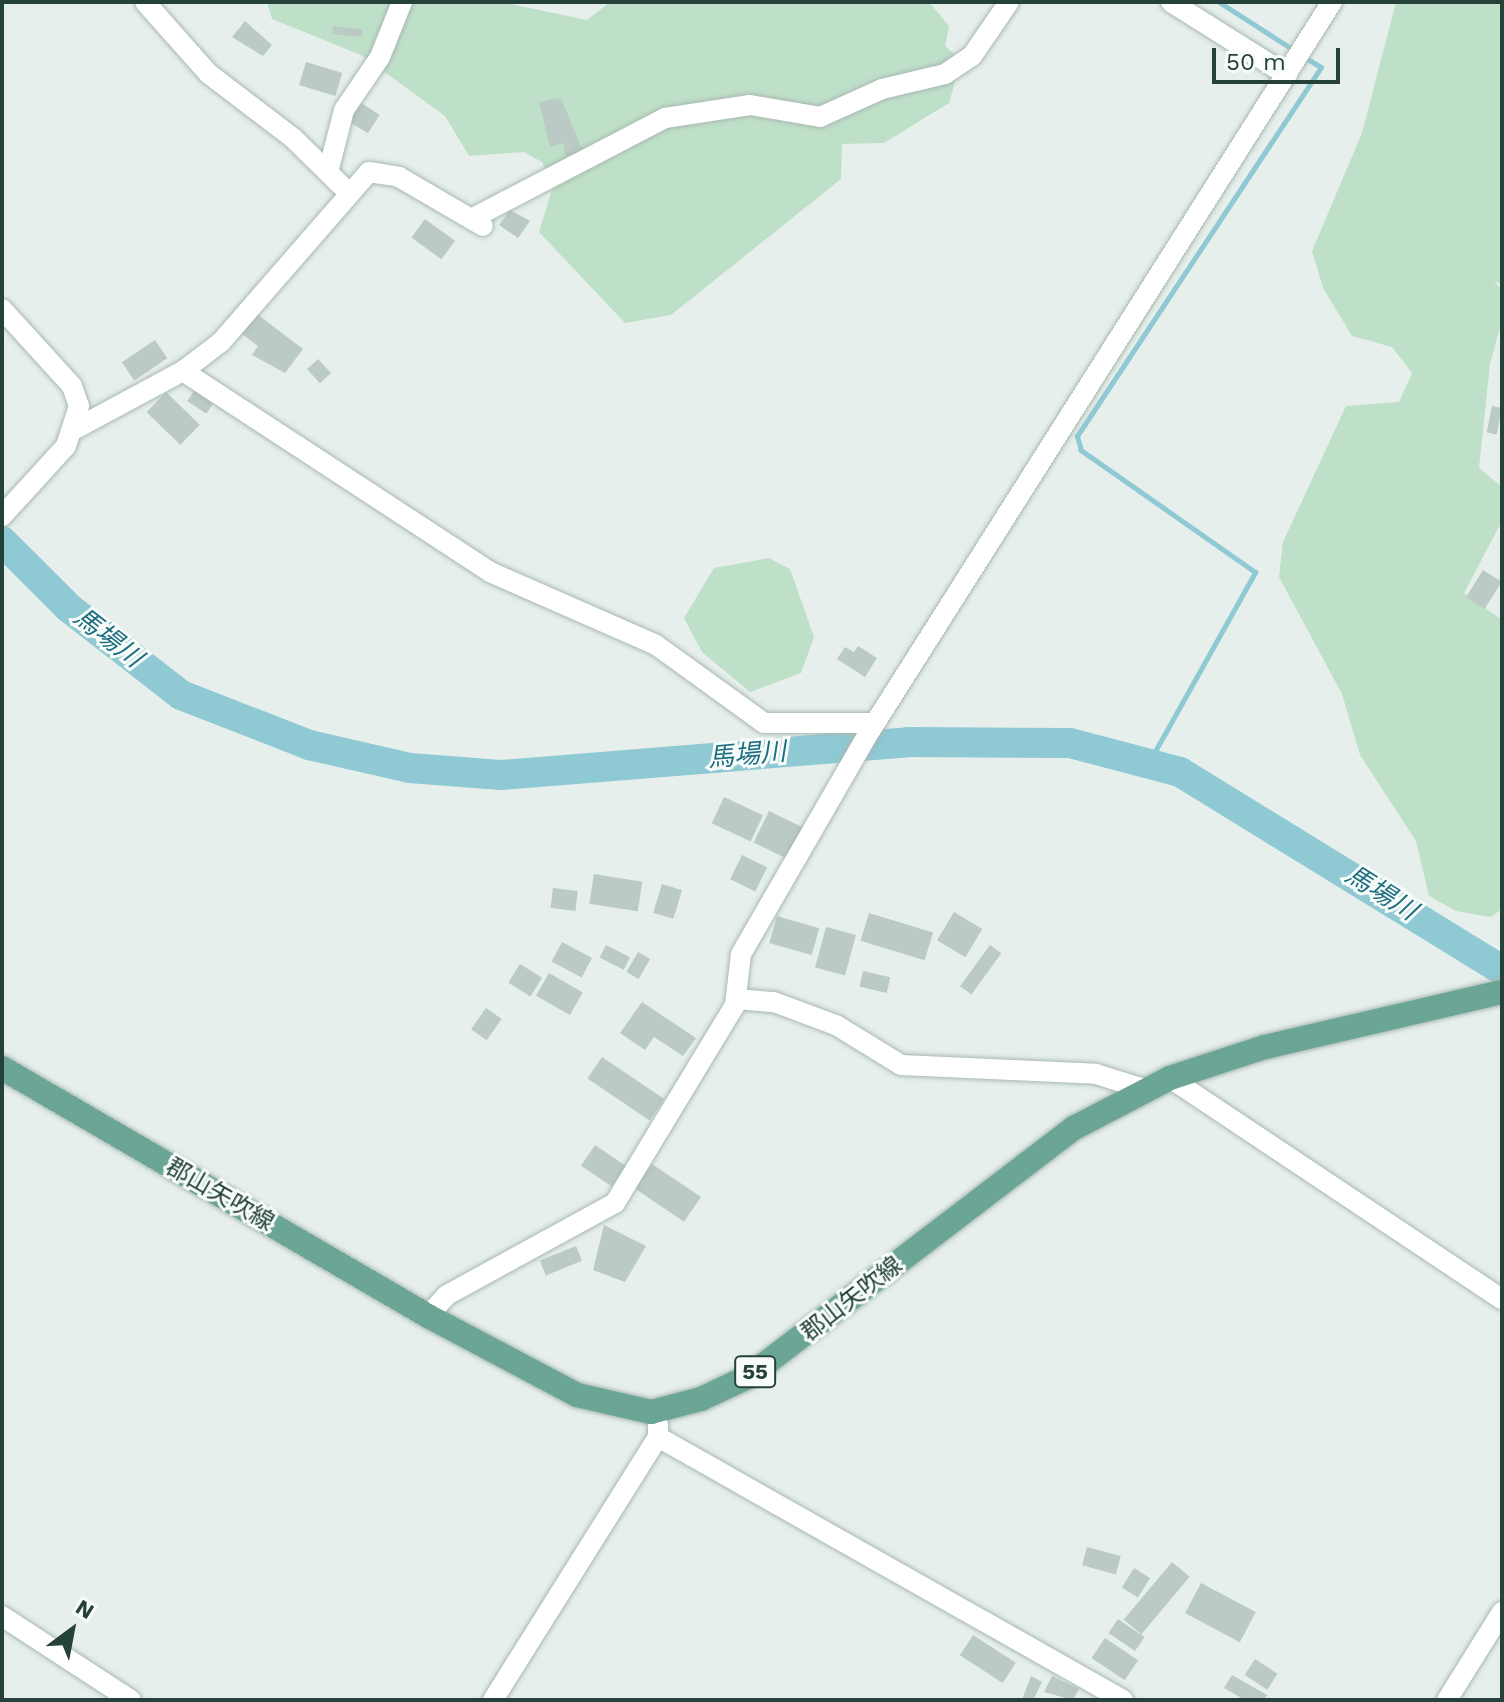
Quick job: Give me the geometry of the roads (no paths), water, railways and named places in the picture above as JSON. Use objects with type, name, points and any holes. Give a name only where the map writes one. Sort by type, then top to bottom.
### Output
[{"type":"main road","name":"郡山矢吹線","points":[[2,1068],[428,1316],[577,1395],[657,1411],[748,1377],[1074,1128],[1170,1078],[1265,1047],[1501,992]]},
{"type":"street","points":[[145,2],[209,74],[347,191]]},
{"type":"street","points":[[328,172],[344,110],[380,57],[402,2]]},
{"type":"street","points":[[2,516],[77,428],[183,371],[221,342],[347,191],[369,172],[399,177],[478,222],[665,118],[750,105],[820,117],[882,89],[945,74],[972,56],[1009,2]]},
{"type":"street","points":[[1171,2],[1287,75]]},
{"type":"street","points":[[428,1316],[447,1295],[615,1203],[737,999],[741,954],[873,727],[1332,2]]},
{"type":"street","points":[[2,309],[72,386],[79,398],[77,428]]},
{"type":"street","points":[[183,371],[490,572],[656,645],[764,723],[873,727]]},
{"type":"street","points":[[737,999],[774,1002],[836,1025],[901,1065],[1096,1074],[1147,1090]]},
{"type":"street","points":[[1170,1078],[1502,1299]]},
{"type":"street","points":[[493,1700],[658,1437],[657,1411]]},
{"type":"street","points":[[658,1437],[1123,1700]]},
{"type":"street","points":[[1447,1700],[1502,1612]]},
{"type":"street","points":[[2,1616],[131,1700]]},
{"type":"waterway","points":[[1219,2],[1295,51]]},
{"type":"waterway","points":[[1149,762],[1255,572],[1081,450],[1077,436],[1321,67],[1304,57]]},
{"type":"waterway","name":"馬場川","points":[[2,541],[69,608],[181,695],[309,745],[410,768],[501,775],[909,742],[1070,743],[1180,772],[1502,970]]}]
